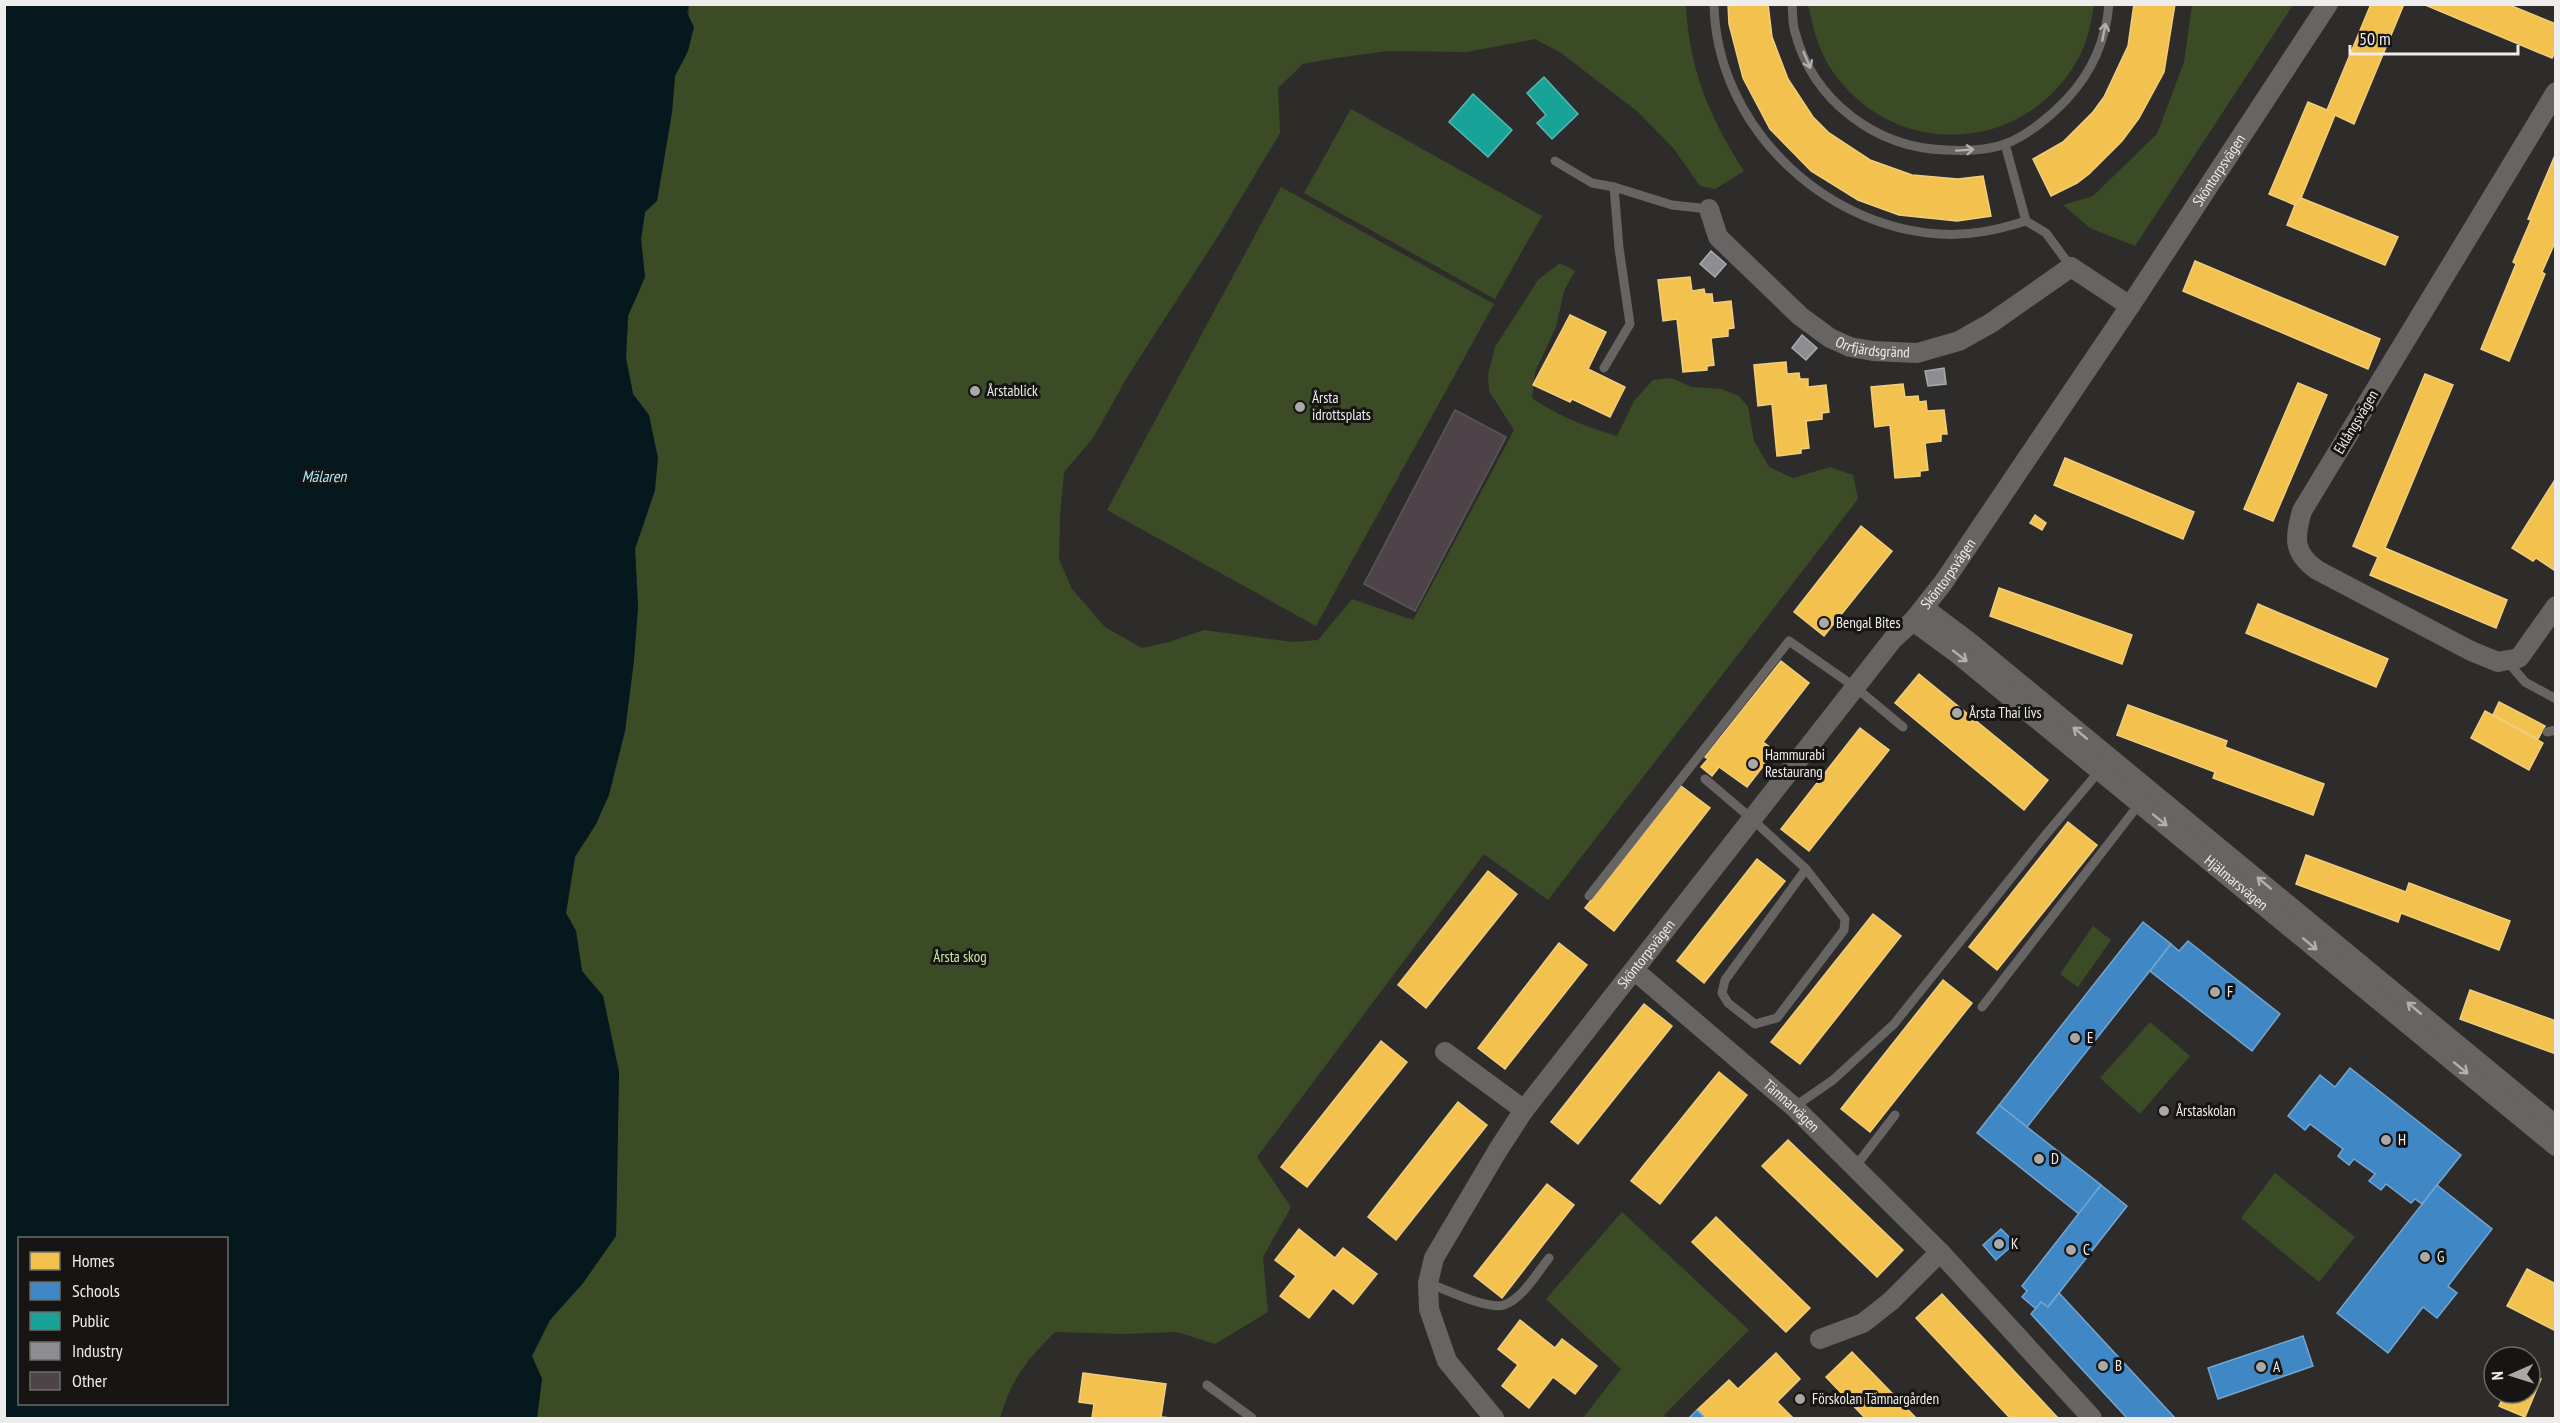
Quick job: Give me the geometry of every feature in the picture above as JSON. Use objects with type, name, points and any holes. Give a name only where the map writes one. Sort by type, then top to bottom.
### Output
[{"type":"street","name":"Sköntorpsvägen","points":[[1494,1419],[1448,1361],[1435,1330],[1429,1309],[1428,1283],[1434,1258],[1524,1110],[1893,639],[1918,615],[1943,583],[2130,306],[2328,4]]},
{"type":"street","name":"Eklångsvägen","points":[[2508,662],[2498,662],[2471,651],[2317,570],[2302,556],[2297,546],[2296,533],[2302,511],[2556,92]]},
{"type":"street","name":"Orrfjärdsgränd","points":[[1709,209],[1718,237],[1800,316],[1830,338],[1850,346],[1873,351],[1917,353],[1959,341],[1991,323],[2071,267]]},
{"type":"street","points":[[2071,267],[2130,306]]},
{"type":"street","points":[[2508,662],[2519,658],[2556,606]]},
{"type":"street","name":"Hjälmarsvägen","points":[[1918,615],[1958,654],[2105,765],[2556,1126]]},
{"type":"street","name":"Hjälmarsvägen","points":[[2145,797],[2556,1146]]},
{"type":"street","name":"Tämnarvägen","points":[[1635,970],[1794,1107],[1940,1252],[2092,1419]]},
{"type":"street","points":[[1445,1052],[1524,1110]]},
{"type":"street","points":[[1820,1339],[1863,1323],[1891,1301],[1940,1252]]},
{"type":"lane","points":[[1714,4],[1714,22],[1725,69],[1744,112],[1772,152],[1807,184],[1848,210],[1893,226],[1940,234],[1988,233],[2026,221]]},
{"type":"lane","points":[[1792,4],[1795,32],[1812,74],[1841,109],[1878,135],[1921,149],[1966,151],[2005,144],[2050,117],[2081,84],[2102,42],[2109,4]]},
{"type":"lane","points":[[2005,144],[2026,221],[2046,233],[2071,267]]},
{"type":"lane","points":[[1555,160],[1593,183],[1672,205],[1709,209]]},
{"type":"lane","points":[[1604,368],[1630,324],[1619,248],[1614,187]]},
{"type":"lane","points":[[1588,896],[1790,641],[1855,687],[1903,727]]},
{"type":"lane","points":[[2508,662],[2525,682],[2556,699]]},
{"type":"lane","points":[[1794,1107],[1833,1080],[1894,1024],[2043,838],[2105,765]]},
{"type":"lane","points":[[1705,779],[1806,869],[1845,919],[1844,930],[1777,1018],[1755,1023],[1728,1003],[1722,993],[1725,980],[1806,869]]},
{"type":"lane","points":[[1982,1007],[2145,797]]},
{"type":"lane","points":[[1855,1167],[1895,1115]]},
{"type":"lane","points":[[1428,1283],[1491,1306],[1504,1305],[1518,1296],[1549,1258]]},
{"type":"lane","points":[[1208,1384],[1251,1419]]},
{"type":"green space","points":[[1808,4],[2094,5],[2088,34],[2077,61],[2053,92],[2024,115],[1991,129],[1956,135],[1921,132],[1887,119],[1857,99],[1826,62]]},
{"type":"green space","name":"Årsta skog","points":[[689,5],[1686,5],[1696,71],[1711,111],[1744,171],[1715,189],[1700,186],[1674,149],[1638,112],[1561,53],[1535,39],[1467,52],[1388,51],[1303,64],[1278,88],[1280,133],[1220,233],[1129,374],[1093,438],[1064,472],[1059,559],[1072,589],[1105,627],[1142,648],[1204,630],[1293,642],[1318,640],[1352,599],[1413,620],[1514,430],[1489,391],[1488,375],[1495,347],[1538,280],[1560,263],[1575,271],[1564,291],[1556,327],[1535,372],[1532,398],[1573,420],[1617,436],[1634,401],[1653,380],[1671,378],[1692,387],[1721,389],[1739,396],[1748,407],[1754,441],[1769,467],[1793,478],[1830,467],[1853,475],[1858,499],[1548,900],[1484,854],[1257,1157],[1291,1207],[1263,1257],[1268,1312],[1215,1344],[1177,1332],[1123,1334],[1055,1332],[1021,1371],[1000,1418],[537,1418],[542,1379],[532,1356],[550,1320],[583,1283],[616,1236],[619,1072],[603,996],[582,971],[576,931],[566,913],[575,857],[596,824],[608,795],[625,731],[638,606],[635,549],[655,490],[649,415],[633,394],[626,358],[628,316],[645,277],[641,239],[645,212],[657,201],[672,112],[675,76],[688,51]]},
{"type":"green space","points":[[2192,5],[2293,5],[2135,246],[2090,228],[2063,205],[2093,196],[2157,134],[2184,62]]},
{"type":"green space","points":[[1351,109],[1542,216],[1495,299],[1304,193]]},
{"type":"green space","name":"Årsta idrottsplats","points":[[1281,187],[1494,304],[1316,626],[1107,510]]},
{"type":"green space","points":[[2093,926],[2111,940],[2078,987],[2060,974]]},
{"type":"green space","points":[[2150,1022],[2190,1056],[2140,1114],[2100,1078]]},
{"type":"green space","points":[[2275,1173],[2355,1237],[2319,1282],[2241,1218]]},
{"type":"green space","points":[[1622,1212],[1749,1330],[1664,1415],[1667,1418],[1583,1418],[1621,1369],[1546,1299]]},
{"type":"water","name":"Mälaren","points":[[5,4],[689,5],[687,13],[694,27],[688,51],[675,76],[672,112],[657,201],[645,212],[641,239],[645,277],[628,316],[626,358],[633,394],[649,415],[658,458],[655,490],[635,549],[638,606],[625,731],[609,795],[596,824],[575,857],[566,913],[576,931],[582,971],[603,996],[619,1072],[616,1236],[583,1283],[550,1320],[532,1356],[542,1379],[537,1418],[5,1418]]},
{"type":"building: Homes","points":[[1728,4],[1768,4],[1772,37],[1788,79],[1813,117],[1829,133],[1870,160],[1912,175],[1958,179],[1983,176],[1991,216],[1957,221],[1899,215],[1858,200],[1811,171],[1770,129],[1743,78],[1729,24]]},
{"type":"building: Homes","points":[[2134,4],[2175,4],[2164,72],[2139,118],[2122,141],[2089,174],[2051,196],[2033,159],[2063,142],[2093,112],[2104,97],[2128,46]]},
{"type":"building: Homes","points":[[2371,4],[2404,4],[2354,124],[2335,115],[2301,198],[2295,205],[2269,194],[2308,102],[2327,110]]},
{"type":"building: Homes","points":[[2423,4],[2507,4],[2556,24],[2556,51],[2552,58]]},
{"type":"building: Homes","points":[[2556,153],[2556,240],[2542,272],[2545,274],[2509,361],[2481,349],[2516,264],[2513,262],[2531,220],[2528,219]]},
{"type":"building: Homes","points":[[2301,198],[2398,237],[2385,265],[2287,225],[2295,205]]},
{"type":"building: Homes","points":[[2195,261],[2380,339],[2368,369],[2183,291]]},
{"type":"building: Homes","points":[[1690,277],[1692,291],[1704,289],[1705,294],[1712,294],[1713,303],[1731,301],[1734,328],[1728,329],[1728,336],[1711,338],[1714,365],[1707,366],[1707,370],[1683,372],[1677,319],[1663,321],[1658,280]]},
{"type":"building: Homes","points":[[1570,315],[1606,332],[1588,369],[1625,387],[1610,417],[1572,399],[1570,402],[1533,385]]},
{"type":"building: Homes","points":[[1786,362],[1787,374],[1799,373],[1800,379],[1808,379],[1808,387],[1826,385],[1829,412],[1822,413],[1822,419],[1806,421],[1809,448],[1801,449],[1801,453],[1777,456],[1772,404],[1758,406],[1754,365]]},
{"type":"building: Homes","points":[[2425,374],[2453,385],[2385,548],[2507,600],[2496,628],[2370,575],[2378,557],[2353,546]]},
{"type":"building: Homes","points":[[2298,383],[2327,395],[2273,521],[2244,509]]},
{"type":"building: Homes","points":[[1903,384],[1905,397],[1918,396],[1919,402],[1926,401],[1927,411],[1944,410],[1947,434],[1941,434],[1941,441],[1925,443],[1928,470],[1920,471],[1920,476],[1895,478],[1890,425],[1875,427],[1871,387]]},
{"type":"building: Homes","points":[[2065,458],[2194,512],[2183,539],[2054,485]]},
{"type":"building: Homes","points":[[2556,478],[2556,568],[2554,570],[2536,558],[2533,561],[2512,548]]},
{"type":"building: Homes","points":[[2035,515],[2046,523],[2042,530],[2030,523]]},
{"type":"building: Homes","points":[[1861,526],[1892,551],[1824,636],[1794,612]]},
{"type":"building: Homes","points":[[1999,588],[2132,635],[2122,664],[1990,616]]},
{"type":"building: Homes","points":[[2258,604],[2388,659],[2376,687],[2246,633]]},
{"type":"building: Homes","points":[[1781,661],[1809,683],[1763,742],[1775,751],[1747,787],[1719,767],[1712,776],[1701,767],[1708,759],[1705,757]]},
{"type":"building: Homes","points":[[1919,674],[2048,780],[2024,810],[1895,703]]},
{"type":"building: Homes","points":[[2499,702],[2545,726],[2538,739],[2493,715]]},
{"type":"building: Homes","points":[[2128,705],[2227,741],[2225,747],[2324,784],[2313,815],[2213,778],[2215,772],[2117,735]]},
{"type":"building: Homes","points":[[2485,711],[2543,743],[2529,770],[2471,738]]},
{"type":"building: Homes","points":[[1860,728],[1889,750],[1809,851],[1781,829]]},
{"type":"building: Homes","points":[[1681,786],[1710,808],[1614,931],[1585,908]]},
{"type":"building: Homes","points":[[2068,822],[2097,845],[1997,970],[1969,947]]},
{"type":"building: Homes","points":[[2306,855],[2406,892],[2409,883],[2510,921],[2499,950],[2401,913],[2398,922],[2296,884]]},
{"type":"building: Homes","points":[[1757,859],[1785,881],[1704,983],[1677,961]]},
{"type":"building: Homes","points":[[1488,871],[1517,894],[1426,1008],[1398,985]]},
{"type":"building: Homes","points":[[1873,914],[1901,936],[1800,1064],[1771,1042]]},
{"type":"building: Homes","points":[[1559,943],[1587,965],[1505,1069],[1478,1048]]},
{"type":"building: Homes","points":[[1943,980],[1972,1003],[1870,1132],[1841,1109]]},
{"type":"building: Homes","points":[[2470,990],[2556,1021],[2556,1054],[2460,1019]]},
{"type":"building: Homes","points":[[1644,1004],[1672,1026],[1578,1144],[1551,1122]]},
{"type":"building: Homes","points":[[1381,1041],[1407,1062],[1307,1187],[1281,1167]]},
{"type":"building: Homes","points":[[1719,1072],[1747,1095],[1660,1204],[1631,1181]]},
{"type":"building: Homes","points":[[1458,1102],[1487,1125],[1396,1240],[1368,1217]]},
{"type":"building: Homes","points":[[1788,1140],[1903,1250],[1877,1277],[1762,1166]]},
{"type":"building: Homes","points":[[1547,1184],[1574,1205],[1502,1298],[1474,1276]]},
{"type":"building: Homes","points":[[1716,1217],[1810,1308],[1786,1332],[1692,1242]]},
{"type":"building: Homes","points":[[1299,1229],[1335,1258],[1343,1248],[1377,1274],[1353,1304],[1333,1288],[1309,1318],[1280,1296],[1296,1276],[1275,1260]]},
{"type":"building: Homes","points":[[2527,1269],[2556,1284],[2556,1331],[2507,1306]]},
{"type":"building: Homes","points":[[1942,1294],[2058,1418],[2010,1418],[1916,1318]]},
{"type":"building: Homes","points":[[1520,1320],[1555,1348],[1562,1339],[1597,1366],[1575,1394],[1553,1377],[1529,1408],[1502,1386],[1518,1365],[1498,1349]]},
{"type":"building: Homes","points":[[1852,1352],[1916,1418],[1865,1418],[1826,1377]]},
{"type":"building: Homes","points":[[1776,1353],[1800,1379],[1777,1402],[1793,1418],[1705,1418],[1697,1410],[1729,1380],[1738,1389]]},
{"type":"building: Homes","points":[[1083,1373],[1166,1384],[1161,1417],[1171,1418],[1092,1418],[1094,1404],[1079,1402]]},
{"type":"building: Homes","points":[[2499,1405],[2530,1405],[2525,1417]]},
{"type":"building: Schools","name":"E","points":[[2143,922],[2171,944],[2027,1127],[1999,1105]]},
{"type":"building: Schools","name":"F","points":[[2188,941],[2280,1014],[2252,1051],[2150,971],[2171,944],[2179,951]]},
{"type":"building: Schools","name":"H","points":[[2350,1068],[2461,1155],[2422,1204],[2415,1199],[2411,1203],[2386,1184],[2381,1190],[2369,1181],[2375,1174],[2354,1159],[2349,1165],[2338,1156],[2343,1149],[2310,1124],[2305,1130],[2288,1116],[2320,1075],[2335,1087]]},
{"type":"building: Schools","name":"D","points":[[1999,1105],[2101,1185],[2079,1214],[1977,1133]]},
{"type":"building: Schools","name":"C","points":[[2101,1185],[2127,1206],[2048,1307],[2041,1302],[2036,1309],[2022,1297],[2027,1291],[2022,1286]]},
{"type":"building: Schools","name":"G","points":[[2437,1185],[2492,1229],[2448,1286],[2457,1293],[2437,1318],[2423,1307],[2388,1353],[2337,1313]]},
{"type":"building: Schools","name":"K","points":[[2001,1229],[2015,1243],[1996,1260],[1983,1245]]},
{"type":"building: Schools","name":"B","points":[[2059,1293],[2175,1418],[2127,1418],[2031,1314],[2041,1302],[2048,1307]]},
{"type":"building: Schools","name":"A","points":[[2303,1336],[2313,1366],[2218,1399],[2208,1368]]},
{"type":"building: Schools","points":[[1697,1410],[1705,1418],[1689,1418]]},
{"type":"building: Public","points":[[1544,77],[1578,114],[1552,139],[1537,123],[1546,115],[1527,93]]},
{"type":"building: Public","points":[[1473,94],[1512,130],[1488,157],[1449,122]]},
{"type":"building: Industry","points":[[1711,251],[1726,264],[1715,277],[1700,264]]},
{"type":"building: Industry","points":[[1802,335],[1817,348],[1806,360],[1792,348]]},
{"type":"building: Industry","points":[[1944,368],[1946,384],[1928,386],[1925,371]]},
{"type":"building: Other","points":[[1455,410],[1506,437],[1415,611],[1364,584]]},
{"type":"place","name":"Årstablick","points":[[975,391]]},
{"type":"place","name":"Årsta idrottsplats","points":[[1300,407]]},
{"type":"place","name":"Bengal Bites","points":[[1824,623]]},
{"type":"place","name":"Årsta Thai livs","points":[[1957,713]]},
{"type":"place","name":"Hammurabi Restaurang","points":[[1753,764]]},
{"type":"place","name":"F","points":[[2215,992]]},
{"type":"place","name":"E","points":[[2075,1038]]},
{"type":"place","name":"Årstaskolan","points":[[2164,1111]]},
{"type":"place","name":"H","points":[[2386,1140]]},
{"type":"place","name":"D","points":[[2039,1159]]},
{"type":"place","name":"K","points":[[1999,1244]]},
{"type":"place","name":"C","points":[[2071,1250]]},
{"type":"place","name":"G","points":[[2425,1257]]},
{"type":"place","name":"B","points":[[2103,1366]]},
{"type":"place","name":"A","points":[[2261,1367]]},
{"type":"place","name":"Förskolan Tämnargården","points":[[1800,1399]]}]
